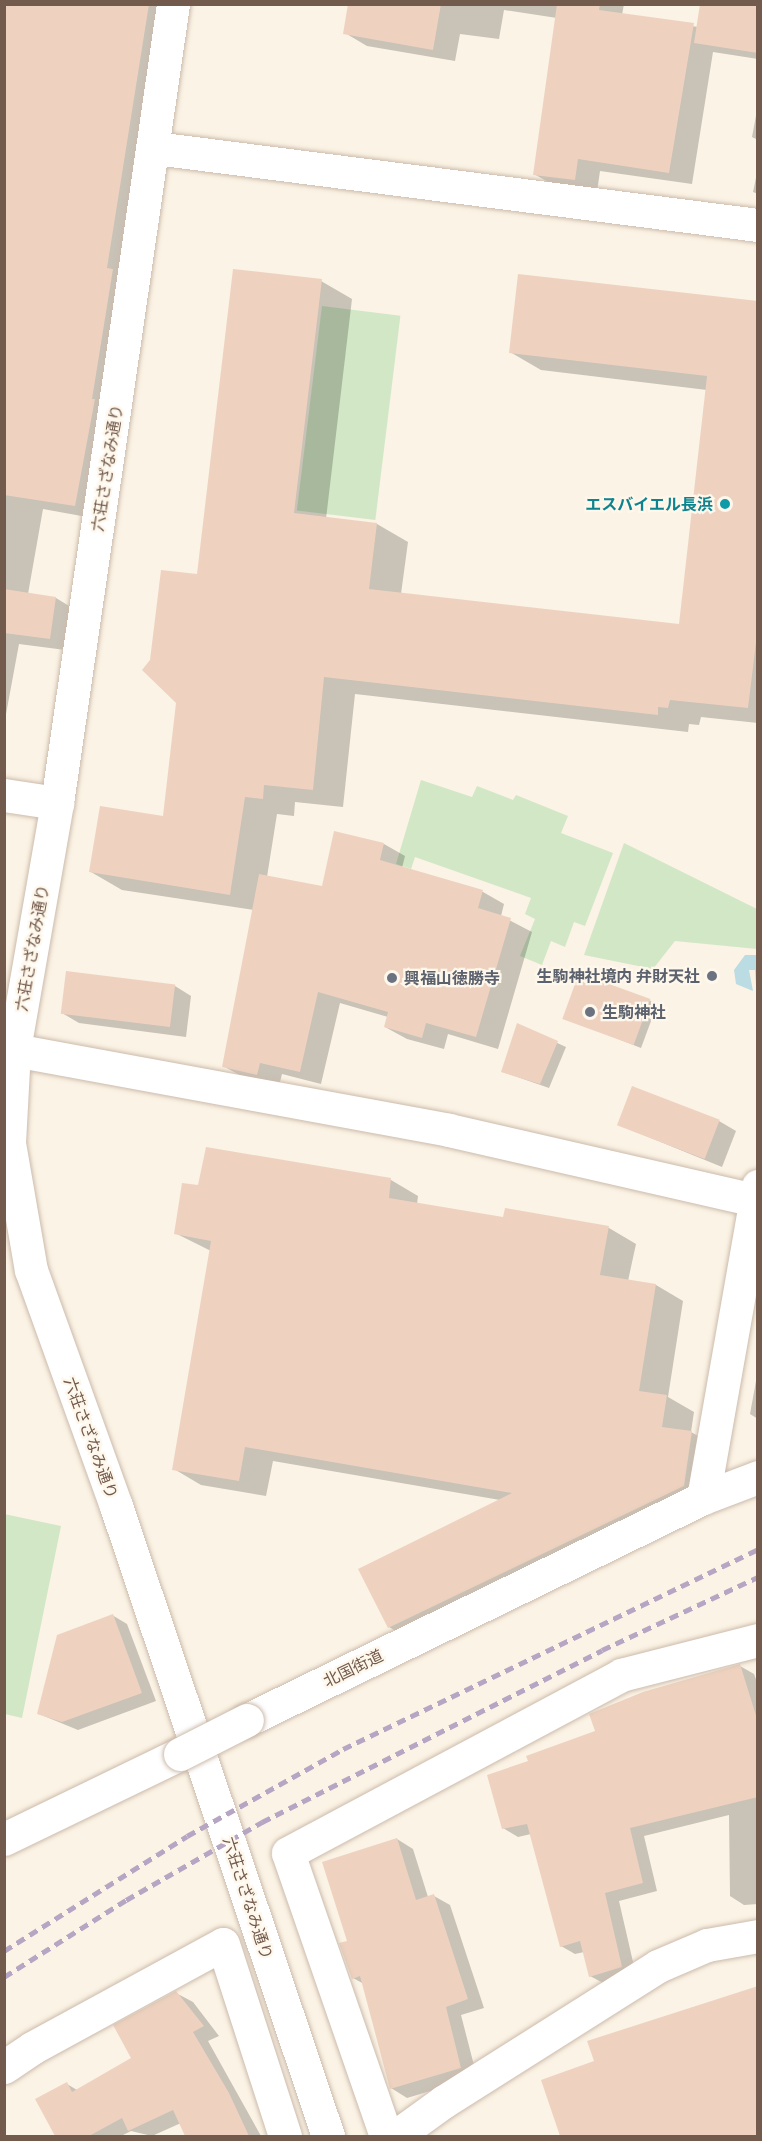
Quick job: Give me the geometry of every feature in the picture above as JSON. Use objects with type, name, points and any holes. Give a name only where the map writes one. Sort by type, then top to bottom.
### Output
[{"type":"street","name":"六荘さざなみ通り","points":[[173,4],[155,148],[57,803],[14,1054],[9,1143],[31,1269],[127,1539],[328,2136]]},
{"type":"street","points":[[155,148],[758,225]]},
{"type":"street","points":[[4,795],[57,803]]},
{"type":"street","points":[[4,1100],[14,1054],[449,1130],[756,1193],[703,1498]]},
{"type":"street","name":"北国街道","points":[[4,1839],[703,1498],[758,1477]]},
{"type":"street","points":[[386,2136],[288,1853],[621,1675],[758,1640]]},
{"type":"street","points":[[396,2136],[443,2102],[658,1966],[707,1945],[758,1936]]},
{"type":"street","points":[[4,2067],[223,1944],[285,2136]]},
{"type":"green space","points":[[322,306],[400,316],[375,520],[297,510]]},
{"type":"green space","points":[[421,780],[472,797],[477,786],[513,800],[516,795],[568,816],[561,833],[613,853],[585,926],[574,922],[565,947],[551,941],[542,965],[520,956],[535,919],[525,914],[531,898],[415,857],[411,869],[396,864]]},
{"type":"green space","points":[[624,843],[757,909],[757,949],[675,941],[653,969],[584,955]]},
{"type":"green space","points":[[4,1514],[61,1526],[22,1718],[5,1714]]},
{"type":"water","points":[[745,955],[757,955],[757,1002],[755,970],[749,970],[753,991],[736,984],[734,970]]},
{"type":"building","points":[[4,4],[149,4],[107,268],[113,269],[92,399],[95,399],[75,506],[4,495]]},
{"type":"building","points":[[348,4],[441,4],[433,50],[343,34]]},
{"type":"building","points":[[557,4],[600,4],[599,10],[694,23],[669,173],[578,159],[575,180],[533,175]]},
{"type":"building","points":[[700,4],[758,4],[758,53],[694,43]]},
{"type":"building","points":[[233,269],[322,279],[294,513],[377,523],[369,589],[679,624],[707,376],[509,353],[518,274],[758,301],[758,626],[748,708],[670,700],[668,708],[658,707],[658,715],[324,677],[313,790],[264,785],[263,799],[245,797],[230,895],[89,872],[100,806],[163,816],[176,703],[142,670],[150,660],[161,570],[197,574]]},
{"type":"building","points":[[4,589],[56,597],[50,639],[4,633]]},
{"type":"building","points":[[334,831],[384,843],[380,860],[483,890],[478,908],[511,918],[476,1037],[426,1023],[422,1038],[384,1027],[388,1012],[318,992],[300,1072],[260,1063],[257,1075],[222,1067],[259,874],[322,886]]},
{"type":"building","points":[[66,971],[175,984],[170,1027],[61,1014]]},
{"type":"building","points":[[579,973],[650,999],[634,1045],[562,1019]]},
{"type":"building","points":[[517,1023],[558,1041],[540,1084],[501,1072]]},
{"type":"building","points":[[632,1086],[720,1120],[705,1159],[617,1125]]},
{"type":"building","points":[[206,1147],[391,1178],[389,1198],[503,1217],[505,1208],[609,1226],[600,1275],[656,1284],[639,1391],[667,1395],[662,1427],[692,1431],[684,1486],[388,1628],[358,1569],[512,1493],[245,1447],[239,1481],[172,1470],[211,1241],[174,1234],[182,1183],[198,1185]]},
{"type":"building","points":[[113,1614],[142,1693],[62,1722],[37,1714],[57,1635]]},
{"type":"building","points":[[740,1664],[758,1722],[758,1797],[630,1828],[643,1883],[605,1893],[622,1967],[589,1977],[580,1941],[560,1947],[527,1824],[502,1829],[487,1775],[528,1761],[526,1756],[595,1731],[589,1714],[643,1692]]},
{"type":"building","points":[[397,1838],[416,1900],[434,1894],[468,1999],[446,2007],[461,2068],[390,2089],[360,1976],[352,1979],[339,1943],[347,1941],[322,1862]]},
{"type":"building","points":[[758,1986],[758,2136],[560,2136],[541,2080],[594,2061],[587,2041]]},
{"type":"building","points":[[176,1991],[204,2026],[193,2032],[229,2093],[249,2136],[185,2136],[173,2110],[128,2131],[122,2118],[89,2136],[55,2136],[35,2099],[67,2082],[72,2092],[131,2058],[113,2025]]},
{"type":"railway","points":[[4,1951],[187,1836],[343,1749],[758,1549]]},
{"type":"railway","points":[[4,1977],[126,1900],[262,1822],[602,1650],[758,1577]]},
{"type":"place","name":"エスバイエル長浜","points":[[725,504]]},
{"type":"place","name":"生駒神社境内 弁財天社","points":[[712,976]]},
{"type":"place","name":"興福山徳勝寺","points":[[392,978]]},
{"type":"place","name":"生駒神社","points":[[590,1012]]}]
